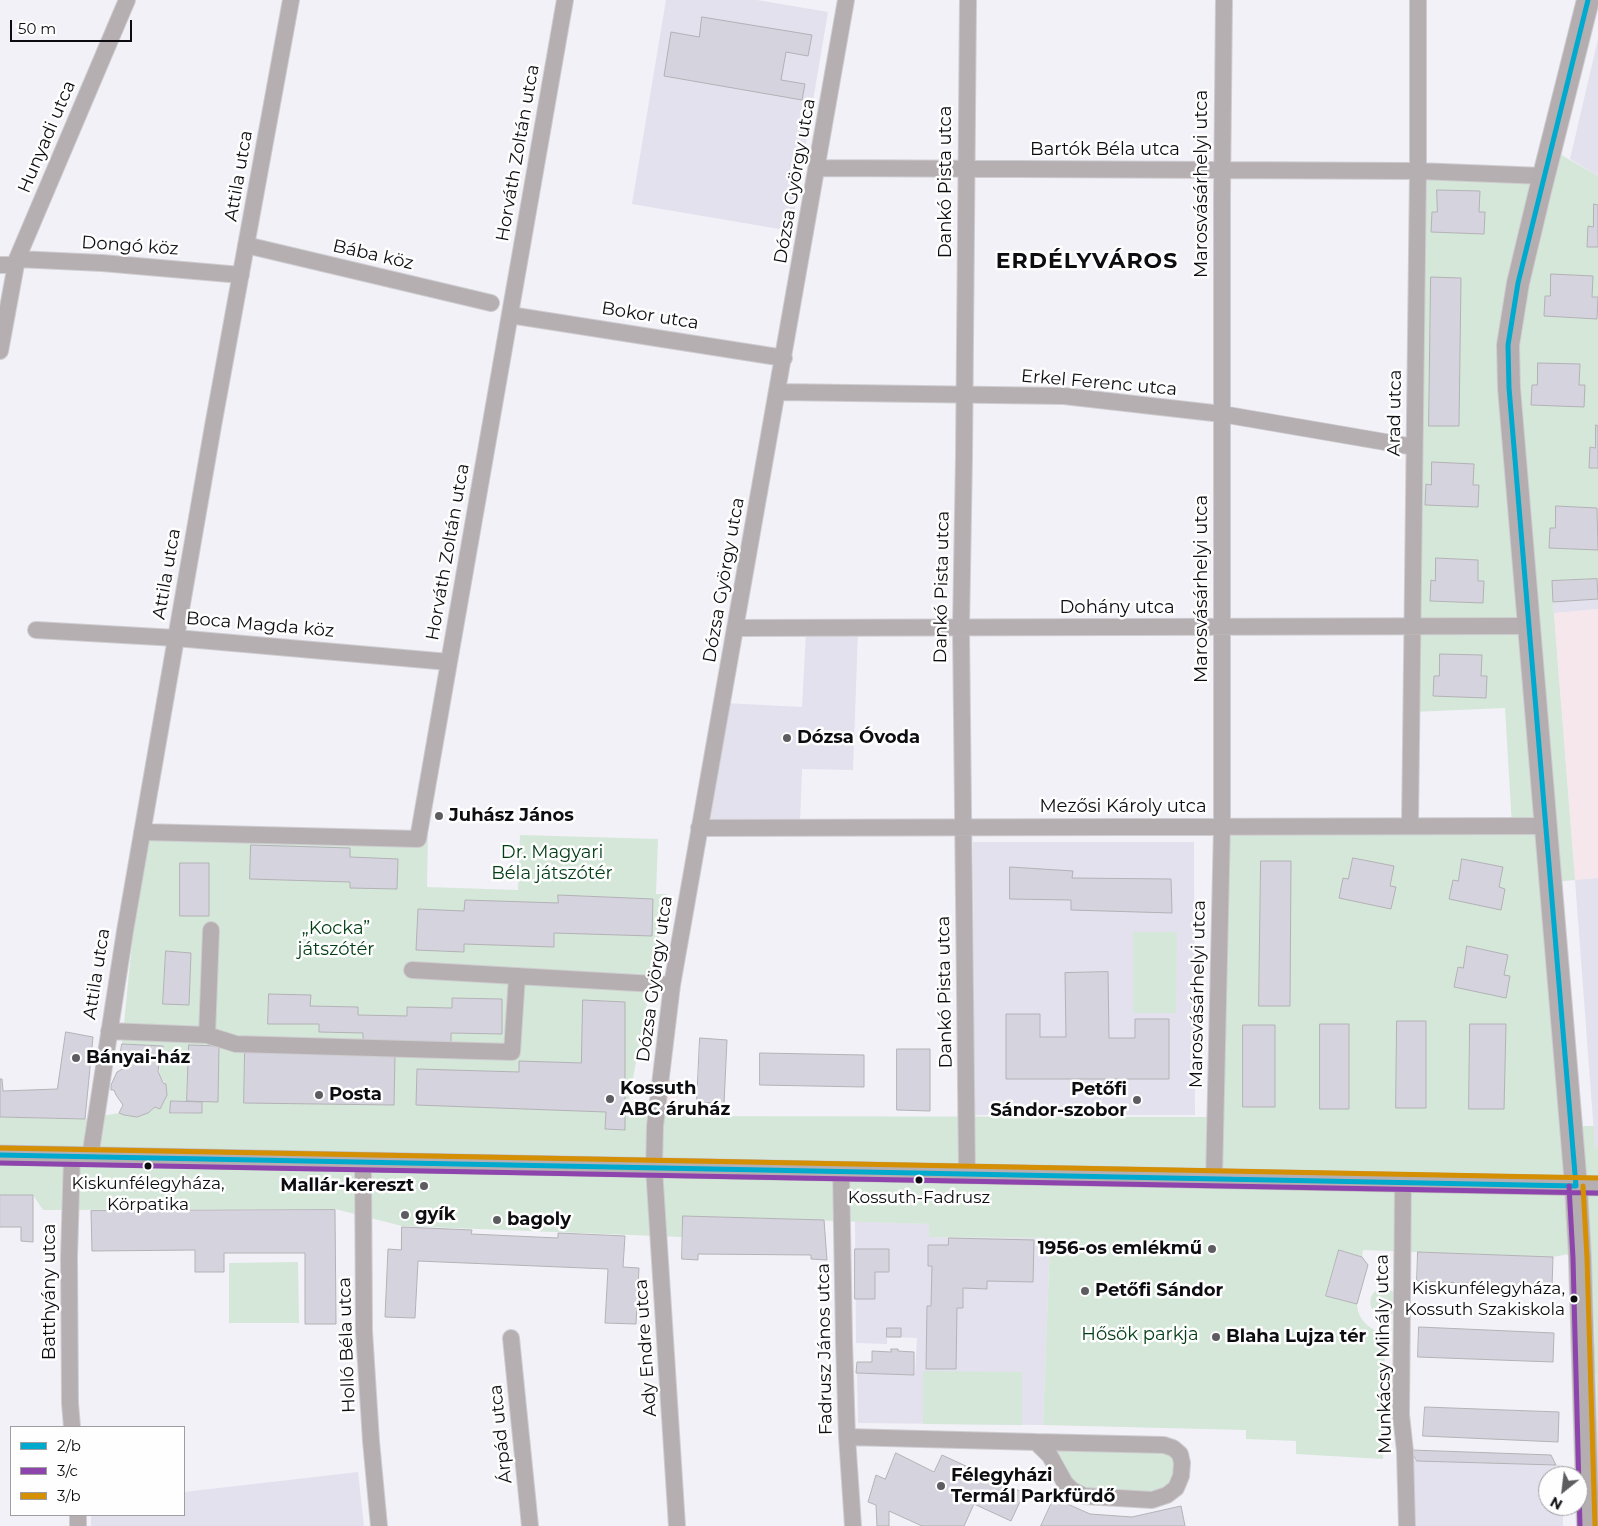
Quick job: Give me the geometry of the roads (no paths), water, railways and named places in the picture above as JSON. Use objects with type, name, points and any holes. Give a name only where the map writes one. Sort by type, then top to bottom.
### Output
[{"type":"main road","points":[[1588,0],[1518,283],[1508,345],[1509,388],[1576,1186],[1588,1526]]},
{"type":"street","name":"Hunyadi utca","points":[[0,351],[11,263],[127,0]]},
{"type":"street","name":"Attila utca","points":[[81,1157],[108,1031],[176,638],[291,0]]},
{"type":"street","name":"Horváth Zoltán utca","points":[[142,832],[418,838],[565,0]]},
{"type":"street","name":"Dózsa György utca","points":[[654,1168],[655,1126],[672,985],[846,0]]},
{"type":"street","name":"Dankó Pista utca","points":[[967,1174],[961,628],[968,0]]},
{"type":"street","name":"Marosvásárhelyi utca","points":[[1214,1179],[1222,827],[1222,170],[1224,0]]},
{"type":"street","name":"Arad utca","points":[[1410,826],[1418,171],[1418,0]]},
{"type":"street","name":"Bartók Béla utca","points":[[817,168],[1418,171],[1544,176]]},
{"type":"street","name":"Bába köz","points":[[246,245],[491,303]]},
{"type":"street","name":"Dongó köz","points":[[11,263],[102,263],[241,275]]},
{"type":"street","name":"Bokor utca","points":[[510,315],[784,358]]},
{"type":"street","name":"Erkel Ferenc utca","points":[[778,392],[1064,396],[1222,414],[1414,447]]},
{"type":"street","name":"Dohány utca","points":[[735,628],[1529,626]]},
{"type":"street","name":"Boca Magda köz","points":[[36,630],[176,638],[449,662]]},
{"type":"street","name":"Mezősi Károly utca","points":[[699,828],[1546,826]]},
{"type":"street","points":[[207,1035],[211,930]]},
{"type":"street","points":[[412,970],[672,985]]},
{"type":"street","points":[[108,1031],[207,1035],[236,1044],[512,1052],[517,976]]},
{"type":"street","points":[[0,1155],[1598,1186]]},
{"type":"street","name":"Batthyány utca","points":[[72,1426],[70,1403],[69,1257],[81,1157]]},
{"type":"street","name":"Holló Béla utca","points":[[363,1162],[364,1331],[379,1526]]},
{"type":"street","name":"Ady Endre utca","points":[[654,1168],[677,1526]]},
{"type":"street","name":"Fadrusz János utca","points":[[842,1172],[847,1437],[853,1526]]},
{"type":"street","name":"Munkácsy Mihály utca","points":[[1403,1182],[1401,1415],[1405,1451],[1407,1526]]},
{"type":"street","name":"Árpád utca","points":[[511,1338],[530,1526]]},
{"type":"street","points":[[847,1437],[1164,1445],[1173,1448],[1180,1454],[1182,1463],[1181,1476],[1176,1488],[1167,1495],[1152,1500],[1084,1496],[1072,1490],[1065,1483],[1050,1456],[1036,1442]]},
{"type":"place","name":"Dózsa Óvoda","points":[[787,738]]},
{"type":"place","name":"Juhász János","points":[[439,816]]},
{"type":"place","name":"Bányai-ház","points":[[76,1058]]},
{"type":"place","name":"Posta","points":[[319,1095]]},
{"type":"place","name":"Kossuth ABC áruház","points":[[610,1099]]},
{"type":"place","name":"Petőfi Sándor-szobor","points":[[1137,1100]]},
{"type":"place","name":"Kiskunfélegyháza, Körpatika","points":[[148,1166]]},
{"type":"place","name":"Kossuth-Fadrusz","points":[[919,1180]]},
{"type":"place","name":"Mallár-kereszt","points":[[424,1186]]},
{"type":"place","name":"gyík","points":[[405,1215]]},
{"type":"place","name":"bagoly","points":[[497,1220]]},
{"type":"place","name":"1956-os emlékmű","points":[[1212,1249]]},
{"type":"place","name":"Petőfi Sándor","points":[[1085,1291]]},
{"type":"place","name":"Kiskunfélegyháza, Kossuth Szakiskola","points":[[1574,1299]]},
{"type":"place","name":"Blaha Lujza tér","points":[[1216,1337]]},
{"type":"place","name":"Félegyházi Termál Parkfürdő","points":[[941,1486]]},
{"type":"district","name":"ERDÉLYVÁROS","points":[[1087,262]]},
{"type":"park label","name":"Dr. Magyari Béla játszótér","points":[[552,863]]},
{"type":"park label","name":"„Kocka” játszótér","points":[[336,940]]},
{"type":"park label","name":"Hősök parkja","points":[[1140,1335]]}]
